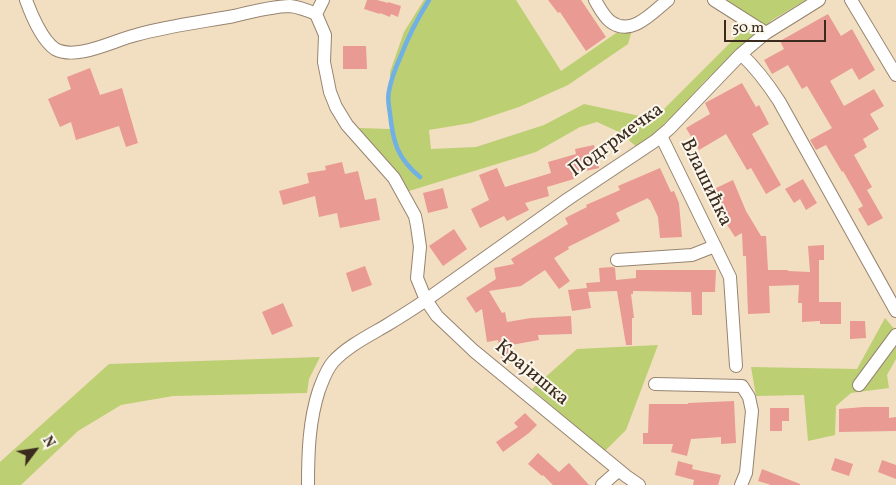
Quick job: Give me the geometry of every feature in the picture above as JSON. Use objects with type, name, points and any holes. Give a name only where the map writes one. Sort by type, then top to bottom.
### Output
[{"type":"street","points":[[26,0],[46,40],[55,48],[68,53],[81,52],[134,35],[167,27],[268,9],[290,6],[316,14],[323,0]]},
{"type":"street","points":[[595,0],[610,22],[629,27],[638,24],[668,0]]},
{"type":"street","points":[[714,0],[766,34]]},
{"type":"street","name":"Подгрмечка","points":[[308,485],[311,423],[324,376],[333,362],[346,350],[426,300],[568,199],[661,136],[742,54],[766,34],[819,0]]},
{"type":"street","points":[[851,0],[896,75]]},
{"type":"street","name":"Крајишка","points":[[316,14],[325,35],[324,62],[330,92],[336,107],[347,125],[394,178],[415,216],[420,247],[417,278],[426,300],[437,316],[474,351],[639,485]]},
{"type":"street","points":[[742,54],[765,80],[779,101],[896,311]]},
{"type":"street","name":"Влашићка","points":[[661,136],[730,277],[736,366]]},
{"type":"street","name":"Влашићка","points":[[617,260],[692,255],[715,246]]},
{"type":"street","points":[[859,385],[896,335]]},
{"type":"street","points":[[655,384],[742,386],[749,397],[752,411],[746,473],[741,485]]},
{"type":"street","points":[[602,485],[619,470]]},
{"type":"green space","points":[[424,0],[516,0],[561,71],[622,29],[632,30],[628,44],[568,85],[519,107],[471,123],[429,130],[431,149],[476,147],[544,125],[584,104],[654,119],[746,27],[758,33],[704,82],[677,112],[638,148],[619,132],[597,122],[580,127],[536,152],[409,191],[359,128],[390,129],[390,72],[404,32]]},
{"type":"green space","points":[[725,0],[806,0],[772,20],[764,27]]},
{"type":"green space","points":[[885,318],[896,331],[896,359],[887,375],[889,388],[851,393],[836,406],[835,435],[808,441],[804,395],[756,396],[751,367],[857,369]]},
{"type":"green space","points":[[658,345],[626,430],[605,451],[532,389],[577,349]]},
{"type":"green space","points":[[320,357],[309,379],[307,393],[173,396],[121,405],[78,431],[21,485],[0,485],[0,462],[109,364]]},
{"type":"building","points":[[367,0],[377,0],[401,6],[398,17],[391,14],[390,17],[364,9]]},
{"type":"building","points":[[548,0],[581,0],[606,37],[586,51],[560,12],[558,13]]},
{"type":"building","points":[[828,14],[841,36],[852,29],[875,70],[859,80],[852,68],[830,81],[844,106],[874,89],[884,106],[870,114],[879,129],[863,139],[867,147],[854,155],[872,187],[867,190],[883,218],[868,226],[858,209],[863,206],[826,145],[816,150],[810,140],[832,128],[807,86],[802,89],[788,65],[772,74],[764,60],[784,49],[780,41]]},
{"type":"building","points":[[343,46],[366,46],[367,69],[343,69]]},
{"type":"building","points":[[90,68],[100,95],[122,88],[138,143],[126,147],[119,126],[76,140],[71,122],[60,127],[48,99],[71,89],[67,77]]},
{"type":"building","points":[[742,83],[756,107],[759,105],[769,124],[752,134],[781,185],[766,194],[751,168],[747,170],[726,134],[699,150],[686,128],[710,114],[705,103]]},
{"type":"building","points":[[594,145],[599,168],[572,174],[574,179],[547,187],[549,196],[525,203],[529,210],[507,221],[504,216],[480,228],[471,209],[489,200],[479,175],[497,168],[505,187],[551,173],[548,162],[576,154],[575,149]]},
{"type":"building","points":[[342,162],[345,174],[358,171],[365,200],[376,198],[380,220],[340,228],[337,213],[319,217],[315,196],[283,205],[279,191],[309,183],[307,173],[326,170],[325,166]]},
{"type":"building","points":[[660,168],[671,192],[674,191],[679,203],[682,237],[660,238],[658,217],[648,198],[616,213],[620,221],[568,247],[569,249],[554,258],[570,281],[559,289],[545,270],[521,286],[489,291],[502,313],[505,312],[507,322],[531,318],[571,316],[572,334],[538,335],[539,340],[511,345],[514,361],[502,363],[498,340],[487,342],[482,309],[476,313],[466,298],[496,279],[494,268],[514,264],[511,259],[568,224],[565,218],[587,207],[586,205],[620,190],[618,186]]},
{"type":"building","points":[[803,179],[817,203],[806,210],[800,199],[794,203],[785,189]]},
{"type":"building","points":[[733,180],[746,211],[761,236],[766,236],[768,270],[810,272],[808,246],[824,245],[824,260],[819,260],[819,302],[841,302],[841,324],[820,324],[820,321],[802,322],[802,303],[798,303],[799,285],[769,286],[770,313],[748,314],[746,256],[743,256],[742,233],[735,237],[724,220],[726,218],[714,189]]},
{"type":"building","points":[[443,188],[448,208],[428,213],[423,193]]},
{"type":"building","points":[[454,229],[467,249],[443,266],[429,246]]},
{"type":"building","points":[[365,266],[372,285],[352,292],[346,273]]},
{"type":"building","points":[[599,268],[615,268],[616,280],[636,278],[636,270],[716,270],[715,292],[702,292],[702,315],[692,315],[691,292],[633,291],[633,294],[631,294],[634,318],[632,318],[632,345],[626,345],[617,291],[588,292],[591,308],[572,311],[568,290],[587,288],[586,283],[600,282]]},
{"type":"building","points":[[283,303],[293,326],[272,335],[262,312]]},
{"type":"building","points":[[850,321],[865,321],[866,338],[850,339]]},
{"type":"building","points":[[734,401],[736,443],[721,444],[721,437],[691,439],[687,456],[671,452],[673,444],[643,444],[643,433],[648,433],[649,404]]},
{"type":"building","points":[[889,407],[889,418],[896,417],[896,431],[839,432],[839,409]]},
{"type":"building","points":[[770,408],[789,408],[789,421],[782,421],[782,431],[770,431]]},
{"type":"building","points":[[525,413],[537,425],[503,452],[496,442],[518,427],[514,423]]},
{"type":"building","points":[[538,453],[559,472],[569,463],[589,485],[553,485],[528,464]]},
{"type":"building","points":[[835,458],[853,464],[849,476],[831,470]]},
{"type":"building","points":[[882,460],[896,465],[896,479],[878,472]]},
{"type":"building","points":[[678,461],[693,465],[692,469],[721,475],[718,485],[693,485],[694,480],[675,475]]},
{"type":"building","points":[[762,469],[800,485],[771,485],[758,481]]},
{"type":"waterway","points":[[420,177],[406,163],[398,149],[393,133],[388,97],[392,79],[403,50],[429,0]]}]
